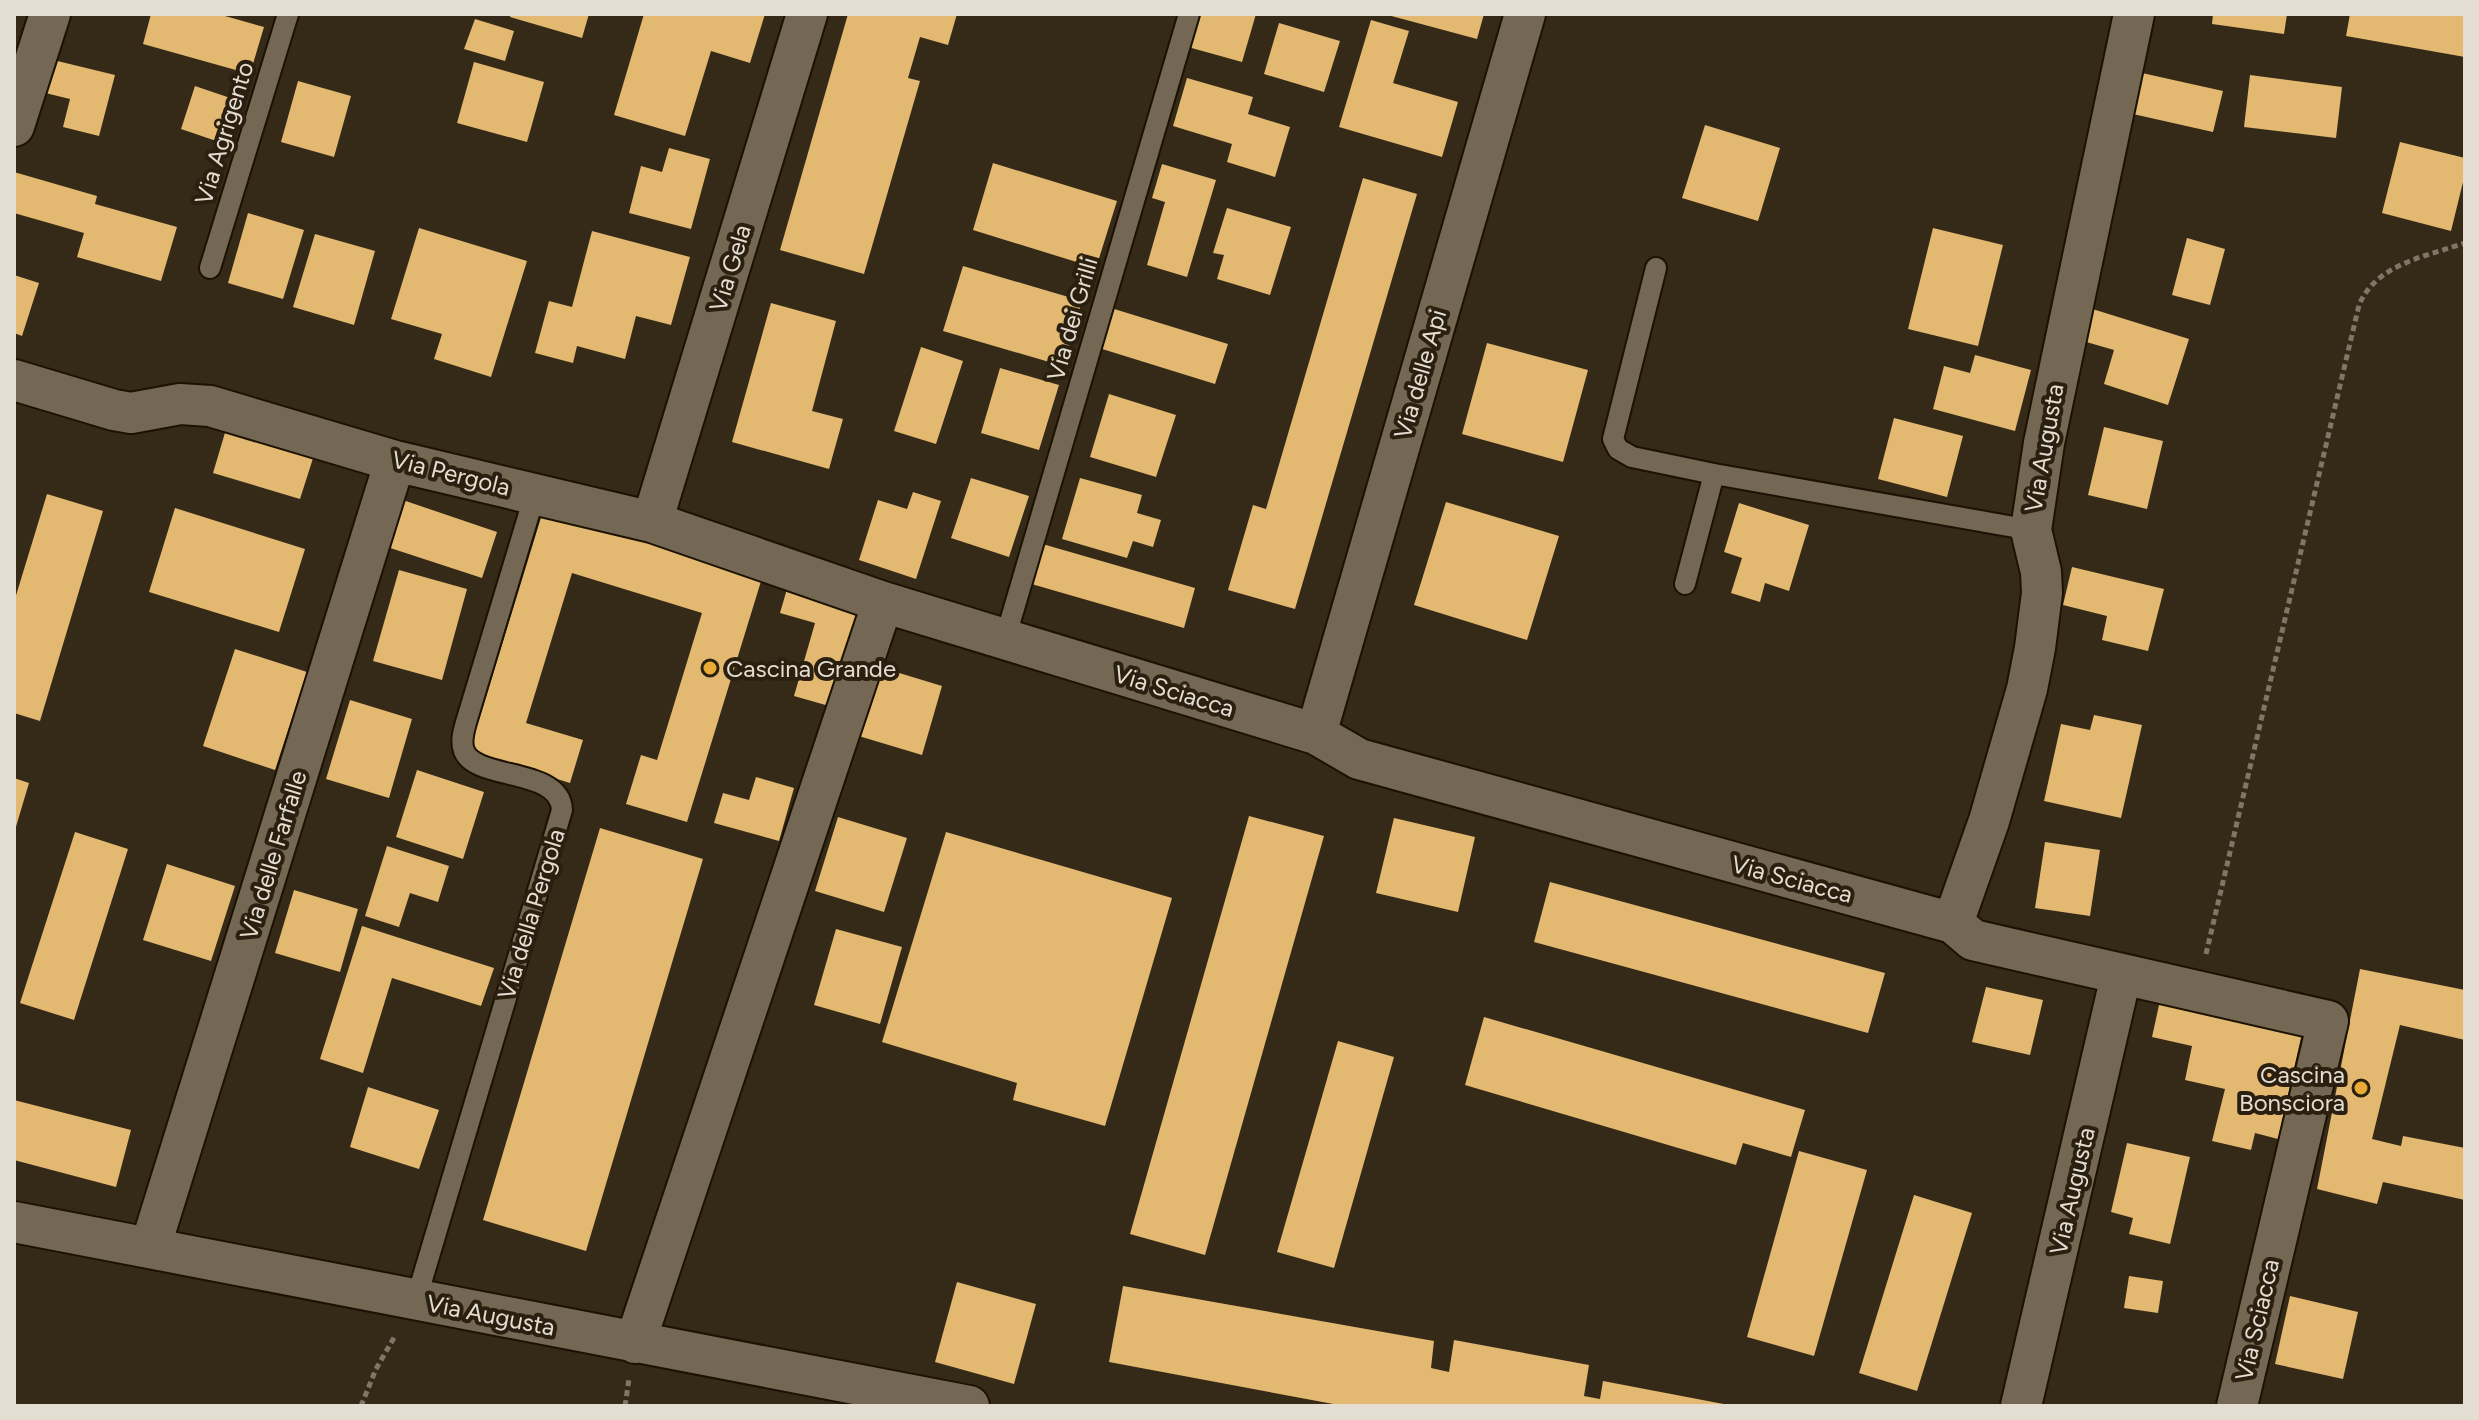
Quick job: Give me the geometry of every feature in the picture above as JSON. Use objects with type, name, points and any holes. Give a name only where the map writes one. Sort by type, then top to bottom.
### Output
[{"type":"street","points":[[14,126],[50,14]]},
{"type":"street","name":"Via Gela","points":[[652,522],[807,14]]},
{"type":"street","name":"Via delle Api","points":[[1316,734],[1525,14]]},
{"type":"street","name":"Via Augusta","points":[[1953,923],[1993,808],[2027,689],[2035,648],[2041,572],[2031,530],[2053,392],[2134,14]]},
{"type":"street","name":"Via Pergola","points":[[14,380],[131,413],[180,404],[210,406],[395,461],[652,522],[883,602]]},
{"type":"street","name":"Via delle Farfalle","points":[[150,1248],[395,461]]},
{"type":"street","points":[[635,1343],[883,602]]},
{"type":"street","name":"Via Sciacca","points":[[883,602],[1316,734],[1359,759],[1531,809],[1953,923],[1973,940],[2328,1021],[2237,1406]]},
{"type":"street","name":"Via Augusta","points":[[2021,1406],[2121,976]]},
{"type":"street","name":"Via Augusta","points":[[14,1222],[969,1406]]},
{"type":"lane","name":"Via Agrigento","points":[[210,268],[288,14]]},
{"type":"lane","name":"Via dei Grilli","points":[[1005,639],[1189,14]]},
{"type":"lane","points":[[1656,268],[1613,439],[1618,449],[1632,457],[1714,474],[2031,530]]},
{"type":"lane","points":[[1685,584],[1714,474]]},
{"type":"lane","name":"Via della Pergola","points":[[416,1300],[562,810],[560,798],[550,787],[477,763],[465,754],[462,742],[535,494]]},
{"type":"path","points":[[2197,993],[2359,305],[2364,293],[2385,273],[2465,243]]},
{"type":"path","points":[[361,1406],[376,1369],[416,1300]]},
{"type":"building","points":[[151,14],[218,14],[264,27],[250,74],[143,44]]},
{"type":"building","points":[[511,14],[589,14],[582,38],[510,17]]},
{"type":"building","points":[[644,14],[765,14],[750,63],[711,51],[685,136],[614,115]]},
{"type":"building","points":[[848,14],[957,14],[948,45],[920,37],[908,78],[920,81],[864,274],[780,250]]},
{"type":"building","points":[[1197,14],[1256,14],[1242,62],[1188,47]]},
{"type":"building","points":[[1384,14],[1484,14],[1477,39]]},
{"type":"building","points":[[2213,14],[2287,14],[2284,34],[2212,24]]},
{"type":"building","points":[[2350,14],[2465,14],[2465,57],[2346,36]]},
{"type":"building","points":[[475,19],[514,31],[505,61],[464,49]]},
{"type":"building","points":[[1371,20],[1409,31],[1393,83],[1458,102],[1442,157],[1339,127]]},
{"type":"building","points":[[1279,23],[1340,41],[1324,92],[1264,74]]},
{"type":"building","points":[[41,57],[115,75],[99,136],[63,127],[70,99],[33,90]]},
{"type":"building","points":[[474,62],[544,82],[527,142],[457,123]]},
{"type":"building","points":[[2133,71],[2223,91],[2213,132],[2124,112]]},
{"type":"building","points":[[2250,75],[2342,87],[2336,138],[2244,127]]},
{"type":"building","points":[[1187,78],[1253,97],[1248,114],[1290,127],[1275,177],[1227,162],[1232,144],[1173,126]]},
{"type":"building","points":[[298,81],[351,96],[334,157],[281,142]]},
{"type":"building","points":[[195,86],[245,103],[231,146],[181,129]]},
{"type":"building","points":[[1705,125],[1780,148],[1758,221],[1682,198]]},
{"type":"building","points":[[2400,142],[2465,158],[2465,174],[2451,231],[2382,213]]},
{"type":"building","points":[[669,148],[710,159],[691,229],[629,213],[641,166],[662,172]]},
{"type":"building","points":[[993,163],[1117,201],[1096,268],[973,230]]},
{"type":"building","points":[[1162,164],[1216,180],[1187,277],[1147,265],[1165,202],[1152,198]]},
{"type":"building","points":[[14,172],[97,196],[95,204],[177,227],[161,281],[77,257],[84,233],[14,213]]},
{"type":"building","points":[[1363,178],[1417,194],[1295,609],[1228,590],[1253,505],[1266,509]]},
{"type":"building","points":[[1227,208],[1291,227],[1270,295],[1217,279],[1224,255],[1213,253]]},
{"type":"building","points":[[248,213],[304,230],[283,299],[228,283]]},
{"type":"building","points":[[419,228],[527,261],[491,377],[434,359],[442,334],[391,319]]},
{"type":"building","points":[[1933,228],[2003,245],[1978,346],[1908,329]]},
{"type":"building","points":[[592,231],[690,257],[671,325],[636,316],[625,359],[577,346],[573,363],[535,353],[549,301],[572,307]]},
{"type":"building","points":[[315,234],[375,251],[354,325],[293,307]]},
{"type":"building","points":[[2187,238],[2225,249],[2210,305],[2172,295]]},
{"type":"building","points":[[963,266],[1082,301],[1063,366],[943,331]]},
{"type":"building","points":[[14,275],[39,283],[22,336],[14,333]]},
{"type":"building","points":[[771,303],[836,321],[812,411],[843,419],[829,469],[732,442]]},
{"type":"building","points":[[2086,307],[2189,339],[2168,405],[2104,384],[2114,350],[2076,339]]},
{"type":"building","points":[[1111,308],[1228,344],[1215,384],[1099,348]]},
{"type":"building","points":[[1487,343],[1588,370],[1563,462],[1462,434]]},
{"type":"building","points":[[921,347],[963,361],[936,444],[894,431]]},
{"type":"building","points":[[1975,355],[2031,370],[2015,431],[1933,409],[1944,366],[1970,373]]},
{"type":"building","points":[[1000,368],[1059,385],[1039,450],[981,433]]},
{"type":"building","points":[[1109,394],[1176,415],[1156,477],[1090,457]]},
{"type":"building","points":[[1894,418],[1963,436],[1947,497],[1878,479]]},
{"type":"building","points":[[227,426],[315,452],[300,499],[213,473]]},
{"type":"building","points":[[2104,427],[2163,441],[2147,509],[2088,495]]},
{"type":"building","points":[[971,478],[1029,496],[1009,557],[951,538]]},
{"type":"building","points":[[1080,478],[1142,495],[1137,513],[1161,520],[1153,547],[1133,541],[1127,558],[1062,539]]},
{"type":"building","points":[[913,492],[941,501],[916,579],[859,560],[878,500],[907,509]]},
{"type":"building","points":[[47,494],[103,511],[40,721],[14,713],[14,602]]},
{"type":"building","points":[[391,496],[497,532],[482,578],[375,543]]},
{"type":"building","points":[[1446,502],[1559,536],[1527,640],[1414,605]]},
{"type":"building","points":[[1739,503],[1809,525],[1789,591],[1765,583],[1760,602],[1731,593],[1742,558],[1724,552]]},
{"type":"building","points":[[175,508],[305,549],[279,632],[149,592]]},
{"type":"building","name":"Cascina Grande","points":[[543,511],[762,578],[687,822],[626,804],[641,755],[657,760],[702,613],[572,573],[526,723],[583,740],[570,783],[469,752]]},
{"type":"building","points":[[1039,543],[1195,588],[1184,628],[1028,583]]},
{"type":"building","points":[[2072,567],[2164,589],[2148,651],[2102,640],[2107,616],[2063,605]]},
{"type":"building","points":[[399,570],[467,589],[442,680],[373,661]]},
{"type":"building","points":[[789,582],[860,603],[829,706],[794,696],[815,623],[780,613]]},
{"type":"building","points":[[235,649],[307,672],[275,770],[203,746]]},
{"type":"building","points":[[873,665],[942,686],[922,755],[852,734]]},
{"type":"building","points":[[350,700],[412,719],[389,798],[326,779]]},
{"type":"building","points":[[2094,715],[2142,725],[2121,818],[2044,801],[2061,724],[2090,730]]},
{"type":"building","points":[[417,770],[484,792],[463,859],[396,837]]},
{"type":"building","points":[[756,777],[794,788],[779,841],[714,823],[723,793],[749,800]]},
{"type":"building","points":[[14,778],[29,783],[15,830],[14,830]]},
{"type":"building","points":[[1249,816],[1324,836],[1205,1255],[1130,1234]]},
{"type":"building","points":[[838,817],[907,838],[884,912],[815,891]]},
{"type":"building","points":[[1394,818],[1475,837],[1458,912],[1376,893]]},
{"type":"building","points":[[600,828],[703,859],[586,1251],[483,1220]]},
{"type":"building","points":[[75,832],[128,849],[74,1020],[20,1003]]},
{"type":"building","points":[[946,832],[1172,898],[1105,1126],[1013,1100],[1017,1083],[882,1042]]},
{"type":"building","points":[[2045,842],[2100,850],[2090,916],[2035,908]]},
{"type":"building","points":[[387,846],[449,866],[438,902],[410,893],[399,927],[365,916]]},
{"type":"building","points":[[167,864],[235,886],[211,961],[143,940]]},
{"type":"building","points":[[1550,882],[1885,973],[1868,1033],[1534,942]]},
{"type":"building","points":[[294,890],[358,909],[340,972],[275,953]]},
{"type":"building","points":[[362,926],[494,968],[481,1006],[392,978],[363,1073],[320,1059]]},
{"type":"building","points":[[836,929],[902,947],[880,1024],[814,1005]]},
{"type":"building","name":"Cascina Bonsciora","points":[[2360,969],[2465,990],[2465,1040],[2400,1025],[2372,1139],[2401,1146],[2403,1136],[2465,1148],[2465,1200],[2383,1182],[2377,1204],[2317,1189]]},
{"type":"building","points":[[1986,987],[2043,1000],[2030,1055],[1972,1042]]},
{"type":"building","points":[[2161,996],[2303,1029],[2278,1139],[2255,1133],[2251,1150],[2212,1141],[2225,1089],[2185,1080],[2192,1046],[2152,1037]]},
{"type":"building","points":[[1484,1017],[1805,1110],[1791,1157],[1743,1143],[1736,1165],[1465,1085]]},
{"type":"building","points":[[1338,1041],[1394,1057],[1334,1268],[1277,1252]]},
{"type":"building","points":[[368,1087],[439,1110],[419,1169],[350,1147]]},
{"type":"building","points":[[14,1100],[131,1130],[116,1187],[14,1160]]},
{"type":"building","points":[[2127,1143],[2190,1157],[2170,1244],[2129,1234],[2133,1218],[2111,1212]]},
{"type":"building","points":[[1799,1151],[1867,1170],[1814,1356],[1747,1337]]},
{"type":"building","points":[[1914,1195],[1972,1213],[1917,1391],[1859,1373]]},
{"type":"building","points":[[2129,1276],[2163,1281],[2158,1313],[2124,1308]]},
{"type":"building","points":[[957,1282],[1036,1304],[1014,1384],[935,1362]]},
{"type":"building","points":[[1123,1286],[1434,1341],[1431,1368],[1449,1372],[1454,1340],[1589,1365],[1584,1396],[1600,1399],[1603,1381],[1734,1406],[1344,1406],[1109,1362]]},
{"type":"building","points":[[2290,1296],[2358,1312],[2343,1379],[2275,1364]]},
{"type":"place","name":"Cascina Grande","points":[[710,668]]},
{"type":"place","name":"Cascina Bonsciora","points":[[2361,1088]]}]
